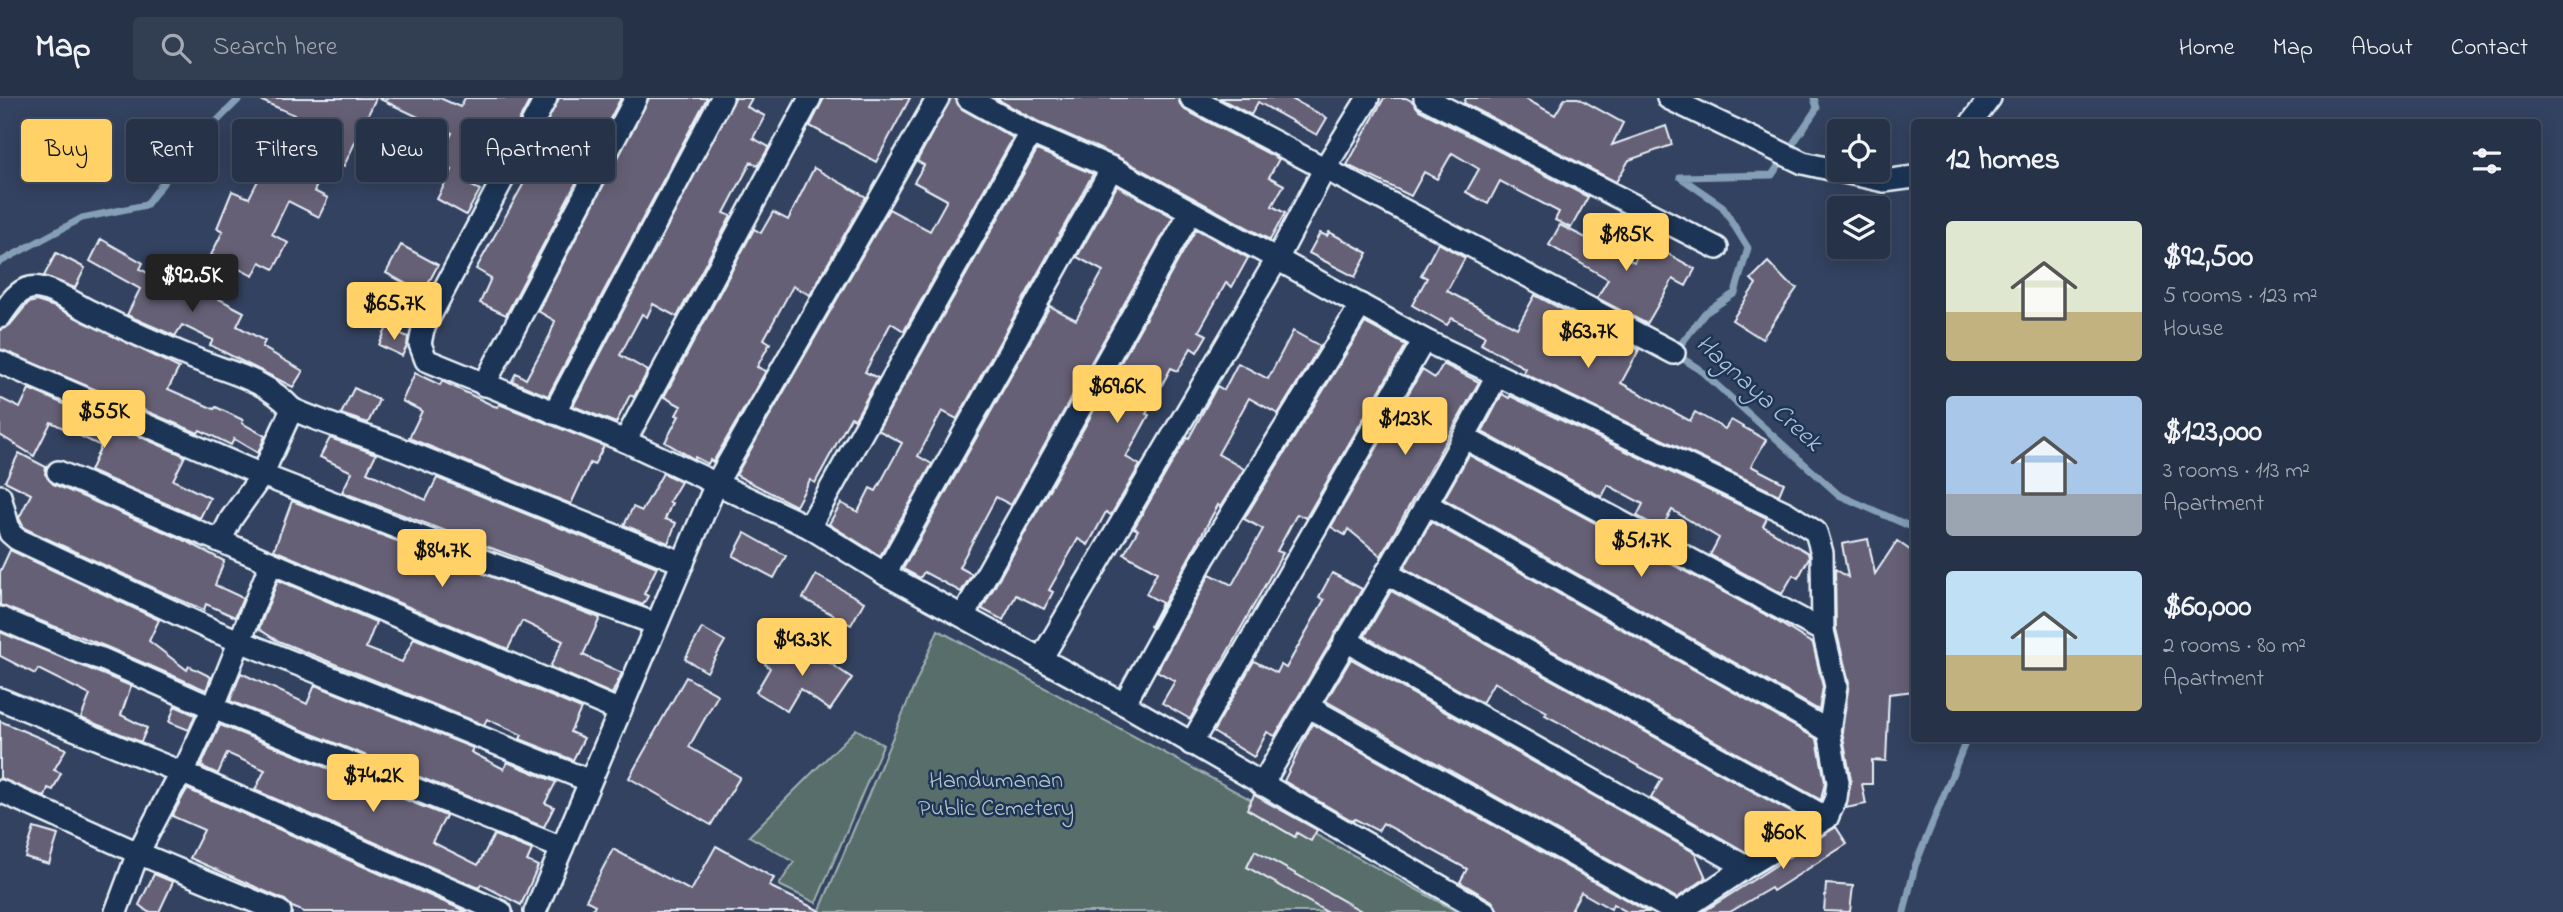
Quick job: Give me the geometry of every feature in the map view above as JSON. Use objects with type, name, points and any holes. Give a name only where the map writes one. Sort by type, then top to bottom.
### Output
[{"type":"street","points":[[546,98],[423,329],[421,344],[426,360],[625,441],[809,527],[885,574],[1124,704],[1485,912]]},
{"type":"street","points":[[484,385],[636,98]]},
{"type":"street","points":[[554,413],[722,98]]},
{"type":"street","points":[[625,441],[810,98]]},
{"type":"street","points":[[536,912],[716,484],[938,98]]},
{"type":"street","points":[[968,98],[1031,133],[1112,168],[1191,214],[1424,340],[1787,513],[1816,533],[1822,553],[1823,631],[1836,685],[1829,731],[1838,782],[1836,798],[1827,818],[1677,912],[1307,706]]},
{"type":"street","points":[[1191,98],[1674,353]]},
{"type":"street","points":[[1041,659],[1277,259],[1325,168],[1368,98]]},
{"type":"street","points":[[1425,98],[1717,248]]},
{"type":"street","points":[[1668,98],[1803,163],[1884,181],[1911,177]]},
{"type":"street","points":[[1974,119],[1990,98]]},
{"type":"street","points":[[809,527],[1031,133]]},
{"type":"street","points":[[885,574],[1112,168]]},
{"type":"street","points":[[963,616],[1191,214]]},
{"type":"street","points":[[0,317],[16,295],[30,288],[43,288],[193,358],[259,382],[292,408],[327,425],[362,434],[682,563]]},
{"type":"street","points":[[1124,704],[1204,558],[1361,305]]},
{"type":"street","points":[[1191,744],[1424,340]]},
{"type":"street","points":[[0,362],[262,475],[656,624]]},
{"type":"street","points":[[1262,785],[1345,640],[1428,505],[1497,374]]},
{"type":"street","points":[[220,541],[231,519],[262,475],[292,408]]},
{"type":"street","points":[[1465,438],[1823,631]]},
{"type":"street","points":[[58,472],[620,711]]},
{"type":"street","points":[[0,496],[10,533],[14,537],[212,630],[590,781]]},
{"type":"street","points":[[1428,505],[1829,731]]},
{"type":"street","points":[[116,912],[138,853],[173,786],[183,773],[213,708],[242,641],[271,562]]},
{"type":"street","points":[[1385,573],[1827,818]]},
{"type":"street","points":[[0,618],[213,708],[562,848]]},
{"type":"street","points":[[1345,640],[1746,867]]},
{"type":"street","points":[[0,699],[183,773],[501,912]]},
{"type":"street","points":[[0,792],[280,912]]},
{"type":"green space","name":"Handumanan Public Cemetery","points":[[938,630],[1458,912],[819,912]]},
{"type":"green space","points":[[856,729],[883,745],[816,903],[779,885],[794,862],[749,836]]},
{"type":"building","points":[[255,98],[376,98],[366,119],[356,119],[356,140],[344,166],[342,119],[304,119]]},
{"type":"building","points":[[378,98],[440,98],[460,107],[465,98],[531,98],[520,119],[461,119],[461,182],[472,182],[470,185],[480,190],[466,215],[437,199],[452,170],[447,167],[447,143],[452,133],[447,131],[447,119],[422,119]]},
{"type":"building","points":[[559,98],[621,98],[610,119],[548,119]]},
{"type":"building","points":[[649,98],[707,98],[548,396],[512,381],[516,373],[526,379],[550,335],[555,321],[538,311],[605,182],[615,182],[615,163]]},
{"type":"building","points":[[735,98],[752,98],[747,107],[765,116],[753,138],[769,147],[758,166],[751,162],[724,213],[731,216],[677,317],[653,304],[647,317],[642,314],[620,355],[648,371],[634,397],[630,395],[616,423],[573,406]]},
{"type":"building","points":[[824,98],[910,98],[876,162],[810,126]]},
{"type":"building","points":[[951,98],[955,98],[962,109],[1013,138],[904,331],[891,323],[865,372],[878,378],[855,419],[851,417],[815,483],[810,480],[796,506],[736,475],[889,209],[930,231],[947,200],[914,182],[924,165],[917,161]]},
{"type":"building","points":[[995,98],[1178,98],[1185,110],[1279,159],[1269,177],[1284,185],[1272,206],[1285,213],[1270,240],[1118,157],[1037,121]]},
{"type":"building","points":[[1219,98],[1290,98],[1327,118],[1317,135],[1258,102],[1251,115]]},
{"type":"building","points":[[1384,98],[1406,98],[1419,110],[1588,197],[1571,228],[1555,220],[1559,212],[1500,181],[1488,204],[1466,192],[1479,169],[1452,153],[1437,179],[1424,172],[1411,196],[1347,165]]},
{"type":"building","points":[[1466,98],[1524,98],[1555,115],[1565,98],[1578,98],[1623,123],[1612,145],[1666,126],[1672,145],[1629,160],[1616,182],[1464,103]]},
{"type":"building","points":[[1037,150],[1093,174],[957,419],[942,411],[918,456],[932,464],[880,556],[829,524],[841,503],[858,512],[870,488],[876,491],[902,443],[878,430]]},
{"type":"building","points":[[814,168],[866,197],[810,295],[793,286],[764,339],[770,343],[757,367],[766,371],[713,462],[710,460],[708,464],[695,457],[694,459],[665,442],[679,416],[676,415],[681,406],[664,397],[754,229],[761,233],[773,212],[788,220]]},
{"type":"building","points":[[257,182],[318,182],[314,191],[328,198],[319,217],[288,201],[272,234],[288,243],[274,269],[260,262],[253,276],[211,255],[223,231],[217,228],[232,191],[249,198]]},
{"type":"building","points":[[525,182],[576,182],[506,315],[480,303],[491,278],[476,269]]},
{"type":"building","points":[[1117,186],[1173,217],[1011,505],[996,497],[959,567],[972,574],[961,592],[924,572],[920,578],[903,569],[1050,306],[1076,320],[1103,271],[1077,257]]},
{"type":"building","points":[[1560,225],[1634,262],[1645,241],[1695,269],[1686,286],[1673,279],[1647,324],[1597,298],[1608,279],[1549,245]]},
{"type":"building","points":[[1196,229],[1248,258],[1232,287],[1226,283],[1199,331],[1207,335],[1197,352],[1191,348],[1178,371],[1171,368],[1146,414],[1149,415],[1126,457],[1140,465],[1111,515],[1106,512],[1088,545],[1078,539],[1049,590],[1053,592],[1044,609],[1016,595],[1003,620],[982,609]]},
{"type":"building","points":[[1329,232],[1368,253],[1355,277],[1309,253],[1320,233],[1327,236]]},
{"type":"building","points":[[101,239],[143,263],[140,269],[173,286],[177,277],[244,312],[237,326],[265,341],[262,347],[303,371],[293,387],[210,345],[213,340],[182,325],[175,336],[127,315],[140,289],[90,261]]},
{"type":"building","points":[[1438,243],[1465,258],[1447,291],[1517,328],[1535,295],[1639,350],[1621,383],[1690,421],[1695,412],[1725,429],[1731,420],[1766,440],[1751,466],[1784,483],[1779,495],[1523,373],[1525,368],[1481,344],[1485,336],[1452,318],[1447,325],[1412,305],[1427,278],[1421,275]]},
{"type":"building","points":[[401,245],[438,265],[423,293],[386,273]]},
{"type":"building","points":[[56,253],[85,268],[75,288],[44,276]]},
{"type":"building","points":[[1768,262],[1787,282],[1797,288],[1762,339],[1732,320],[1756,284],[1751,279]]},
{"type":"building","points":[[36,301],[55,307],[179,368],[168,389],[243,420],[242,423],[265,436],[258,453],[234,439],[231,445],[200,430],[198,433],[0,349],[0,330],[10,325],[28,303]]},
{"type":"building","points":[[1365,323],[1406,345],[1306,518],[1297,514],[1277,551],[1283,553],[1190,719],[1162,703],[1175,681],[1157,671],[1210,574],[1232,585],[1263,529],[1244,519]]},
{"type":"building","points":[[387,327],[408,337],[402,356],[379,345]]},
{"type":"building","points":[[1293,331],[1320,346],[1278,414],[1249,398],[1218,454],[1244,469],[1220,507],[1218,505],[1151,627],[1162,603],[1146,594],[1157,572],[1124,554],[1138,530],[1134,528],[1217,386],[1224,390],[1238,363],[1268,379]]},
{"type":"building","points":[[1443,364],[1479,382],[1381,556],[1348,529],[1345,535],[1331,527],[1422,370],[1435,378]]},
{"type":"building","points":[[415,373],[440,385],[442,381],[494,406],[498,407],[499,404],[604,446],[594,465],[590,463],[571,504],[409,438],[422,411],[402,401]]},
{"type":"building","points":[[354,388],[379,400],[368,423],[341,414]]},
{"type":"building","points":[[29,389],[185,456],[173,480],[210,498],[200,518],[90,471],[101,446],[51,422],[34,456],[0,435],[0,398],[20,408]]},
{"type":"building","points":[[1502,394],[1767,518],[1763,526],[1808,553],[1809,558],[1798,578],[1793,575],[1782,594],[1710,555],[1719,538],[1672,510],[1661,529],[1637,516],[1643,504],[1608,485],[1602,497],[1482,432]]},
{"type":"building","points":[[330,438],[376,454],[367,472],[426,500],[437,478],[657,567],[644,594],[648,596],[643,605],[342,492],[352,472],[320,457]]},
{"type":"building","points":[[19,453],[46,467],[45,474],[53,484],[188,542],[224,561],[215,585],[243,598],[235,617],[206,604],[204,610],[24,528],[19,518],[31,494],[5,481]]},
{"type":"building","points":[[1469,455],[1770,617],[1813,644],[1823,687],[1819,710],[1444,499]]},
{"type":"building","points":[[663,473],[681,482],[669,502],[672,503],[665,519],[676,523],[668,543],[624,525],[633,507],[642,511]]},
{"type":"building","points":[[292,501],[600,618],[583,655],[622,673],[612,694],[550,667],[563,641],[522,621],[508,649],[274,550]]},
{"type":"building","points":[[1431,522],[1817,739],[1825,782],[1821,800],[1404,568]]},
{"type":"building","points":[[745,533],[786,556],[774,578],[733,556]]},
{"type":"building","points":[[1868,539],[1875,574],[1897,541],[1911,551],[1911,691],[1889,694],[1886,761],[1872,760],[1872,784],[1862,784],[1866,804],[1846,808],[1851,780],[1842,731],[1849,683],[1836,629],[1835,569],[1848,577],[1842,544]]},
{"type":"building","points":[[10,550],[159,620],[149,641],[187,670],[189,666],[211,677],[206,690],[0,605],[0,572]]},
{"type":"building","points":[[1332,573],[1362,589],[1275,736],[1267,732],[1254,757],[1213,732],[1254,661],[1277,673],[1281,665],[1286,668],[1324,600],[1319,597]]},
{"type":"building","points":[[816,575],[864,602],[851,625],[803,598]]},
{"type":"building","points":[[278,580],[376,622],[366,648],[402,662],[414,638],[581,709],[570,732],[584,738],[573,760],[520,739],[522,735],[487,719],[484,725],[276,640],[259,629]]},
{"type":"building","points":[[1391,591],[1801,818],[1746,852],[1651,798],[1662,779],[1545,715],[1547,712],[1494,682],[1482,703],[1365,636]]},
{"type":"building","points":[[702,628],[725,641],[707,672],[685,659]]},
{"type":"building","points":[[0,632],[131,686],[121,715],[147,728],[141,742],[81,718],[90,695],[38,669],[35,674],[0,656]]},
{"type":"building","points":[[800,643],[852,678],[830,710],[800,689],[787,711],[756,692],[770,668],[765,664],[776,646],[791,656]]},
{"type":"building","points":[[1351,659],[1695,853],[1706,878],[1677,898],[1326,701]]},
{"type":"building","points":[[241,673],[307,704],[315,685],[473,748],[471,752],[504,769],[507,762],[556,782],[545,803],[554,807],[544,827],[230,701]]},
{"type":"building","points":[[686,677],[718,695],[689,747],[740,777],[711,825],[629,778]]},
{"type":"building","points":[[175,706],[195,715],[189,730],[169,722]]},
{"type":"building","points":[[0,721],[66,749],[54,770],[61,773],[53,790],[48,788],[45,797],[0,778]]},
{"type":"building","points":[[1312,724],[1648,912],[1627,912],[1613,904],[1611,909],[1581,892],[1570,912],[1498,911],[1492,901],[1460,882],[1467,869],[1383,823],[1378,831],[1355,819],[1353,821],[1284,781]]},
{"type":"building","points":[[220,725],[446,816],[432,842],[478,865],[494,835],[532,850],[527,861],[538,866],[521,905],[481,884],[479,888],[255,790],[265,770],[227,753],[218,774],[201,766]]},
{"type":"building","points":[[187,789],[467,912],[304,912],[292,907],[285,900],[190,858],[204,830],[172,816]]},
{"type":"building","points":[[1254,795],[1317,830],[1311,841],[1297,833],[1295,837],[1247,809]]},
{"type":"building","points":[[1836,827],[1847,844],[1773,891],[1771,888],[1730,912],[1703,912]]},
{"type":"building","points":[[34,828],[58,835],[49,864],[25,857]]},
{"type":"building","points":[[716,846],[774,878],[769,886],[822,912],[591,912],[595,905],[586,900],[613,849],[691,891]]},
{"type":"building","points":[[1255,851],[1363,912],[1327,912],[1247,867]]},
{"type":"building","points":[[154,874],[173,882],[159,912],[148,912],[139,905]]},
{"type":"building","points":[[1826,884],[1853,886],[1850,912],[1824,911]]},
{"type":"waterway","points":[[0,262],[82,218],[146,205],[191,147],[240,98]]},
{"type":"waterway","name":"Hagnaya Creek","points":[[1814,98],[1817,108],[1772,175],[1680,177],[1722,206],[1748,248],[1735,293],[1705,313],[1674,353],[1699,369],[1839,495],[1911,527]]},
{"type":"waterway","name":"Hagnaya Creek","points":[[1904,912],[1915,866],[1965,742]]}]
